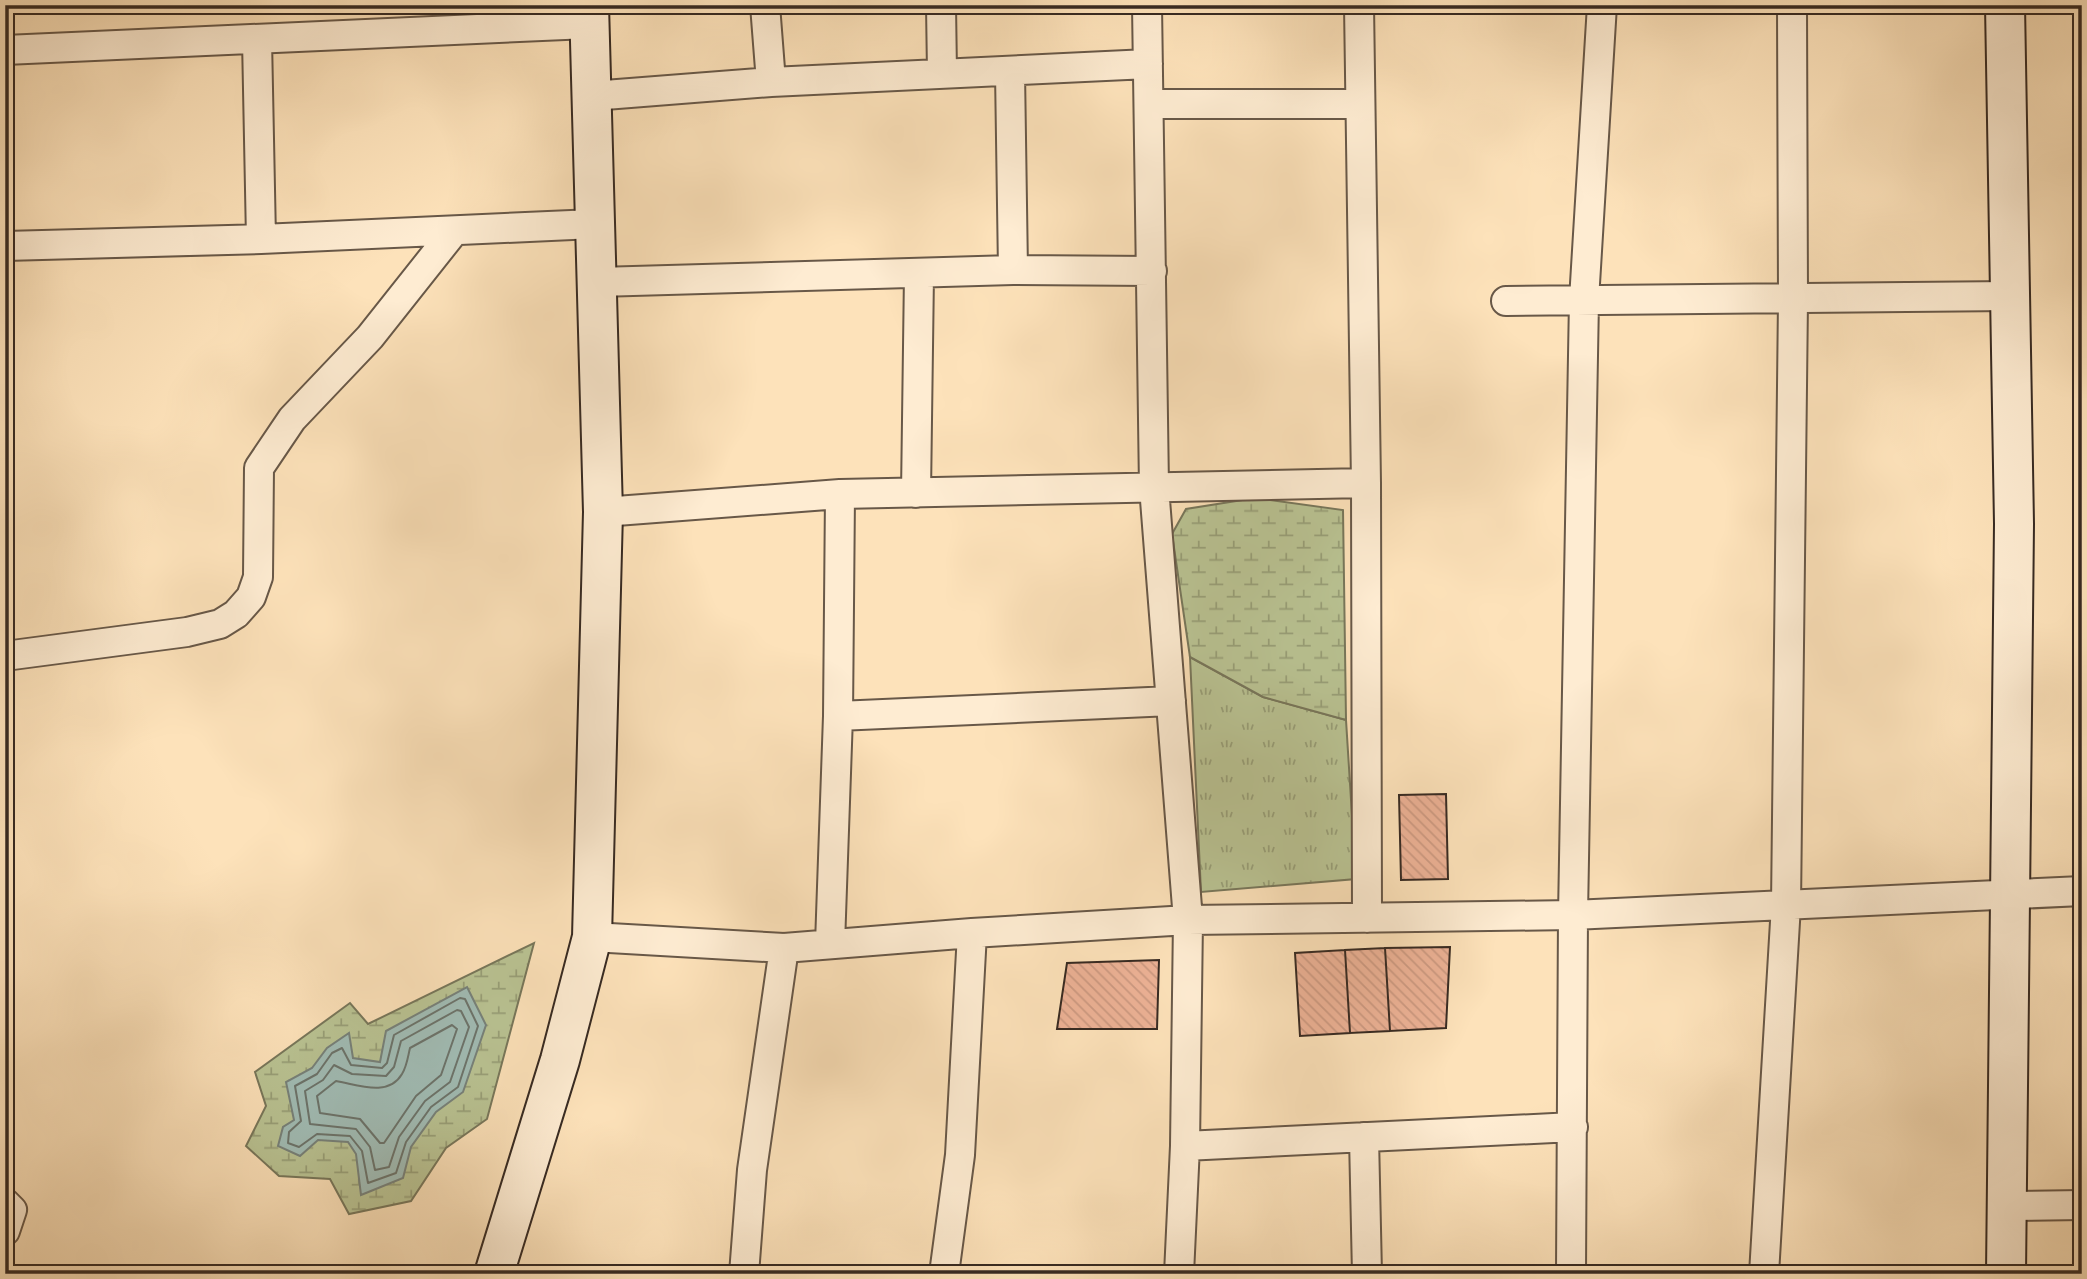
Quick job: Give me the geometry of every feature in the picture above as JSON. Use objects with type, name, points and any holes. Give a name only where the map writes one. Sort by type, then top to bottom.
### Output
[{"type":"street","points":[[765,5],[771,82]]},
{"type":"street","points":[[941,5],[942,73]]},
{"type":"street","points":[[1147,5],[1154,487],[1188,920],[1185,1146],[1180,1274]]},
{"type":"street","points":[[1359,5],[1366,483],[1367,918]]},
{"type":"street","points":[[1571,1274],[1573,915],[1584,300],[1602,5]]},
{"type":"street","points":[[1764,1274],[1786,905],[1793,300],[1792,5]]},
{"type":"street","points":[[2005,5],[2014,524],[2006,1274]]},
{"type":"street","points":[[5,50],[257,39],[588,15],[603,512],[592,937],[560,1060],[494,1274]]},
{"type":"street","points":[[257,39],[261,239]]},
{"type":"street","points":[[592,96],[771,82],[1147,64]]},
{"type":"street","points":[[1010,72],[1013,270]]},
{"type":"street","points":[[1150,104],[1360,104]]},
{"type":"street","points":[[5,246],[261,239],[594,224]]},
{"type":"street","points":[[5,656],[187,632],[220,624],[236,614],[251,597],[258,577],[259,468],[292,419],[370,337],[454,231]]},
{"type":"street","points":[[598,282],[1013,270],[1152,271]]},
{"type":"street","points":[[916,493],[919,274]]},
{"type":"street","points":[[1506,302],[2010,296]]},
{"type":"street","points":[[603,512],[840,494],[1366,483]]},
{"type":"street","points":[[830,944],[838,716],[840,494]]},
{"type":"street","points":[[838,716],[1171,701]]},
{"type":"street","points":[[592,937],[784,948],[1188,920],[1573,915],[2082,891]]},
{"type":"street","points":[[944,1274],[960,1155],[972,933]]},
{"type":"street","points":[[744,1274],[752,1170],[784,948]]},
{"type":"street","points":[[1185,1146],[1573,1127]]},
{"type":"street","points":[[1364,1137],[1367,1274]]},
{"type":"street","points":[[5,1203],[12,1210],[5,1231]]},
{"type":"street","points":[[2007,1206],[2082,1205]]},
{"type":"green space","points":[[1255,498],[1343,510],[1346,720],[1263,697],[1190,657],[1172,534],[1186,509]]},
{"type":"green space","points":[[1190,657],[1263,697],[1346,720],[1356,879],[1201,892]]},
{"type":"green space","points":[[534,943],[487,1119],[446,1148],[411,1201],[349,1214],[330,1179],[279,1176],[246,1146],[266,1106],[255,1072],[350,1003],[368,1024]]},
{"type":"water","points":[[467,987],[486,1025],[463,1092],[436,1112],[411,1147],[403,1178],[361,1195],[356,1154],[348,1142],[318,1140],[300,1156],[278,1146],[283,1127],[294,1120],[286,1082],[312,1068],[327,1048],[349,1033],[353,1058],[380,1062],[386,1031]]},
{"type":"building","points":[[1446,794],[1448,879],[1401,880],[1399,795]]},
{"type":"building","points":[[1450,947],[1446,1028],[1390,1031],[1385,948]]},
{"type":"building","points":[[1385,948],[1390,1031],[1350,1033],[1345,950]]},
{"type":"building","points":[[1345,950],[1350,1033],[1300,1036],[1295,953]]},
{"type":"building","points":[[1159,960],[1157,1029],[1057,1029],[1067,963]]}]
